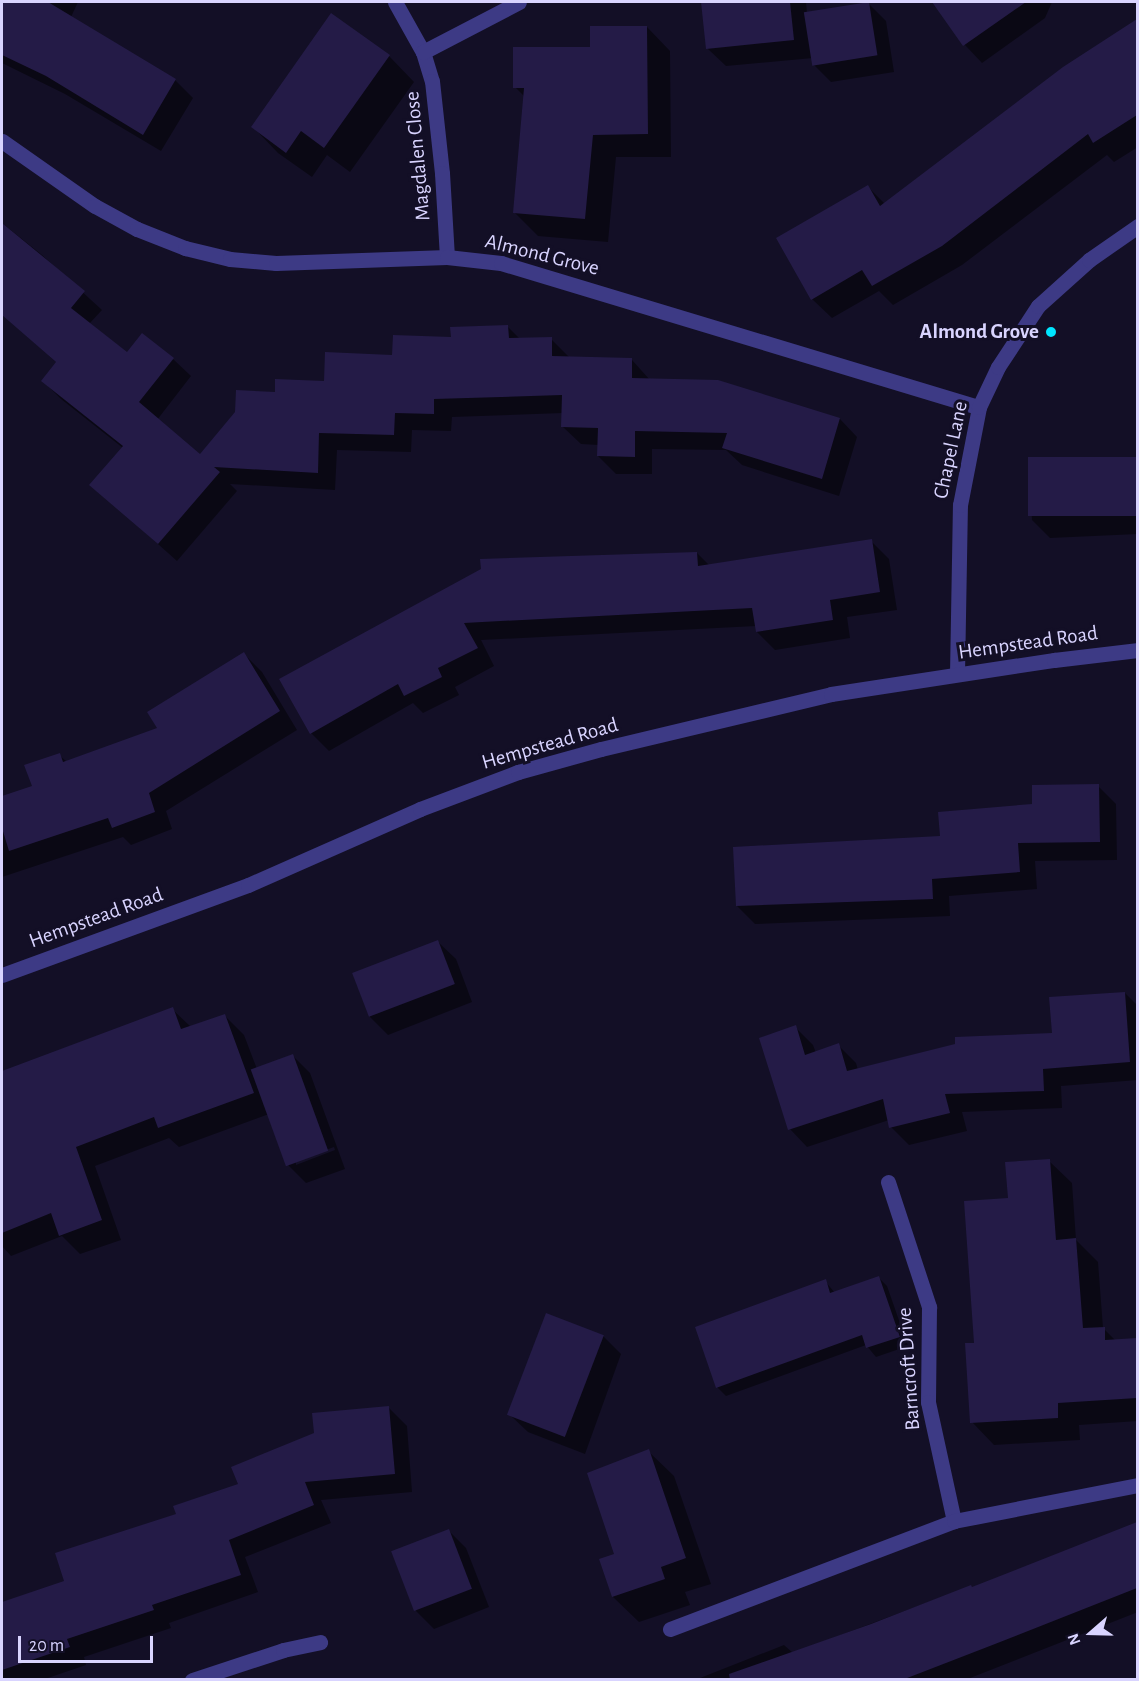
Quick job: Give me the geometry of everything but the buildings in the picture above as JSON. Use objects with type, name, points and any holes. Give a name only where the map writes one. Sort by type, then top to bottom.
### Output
[{"type":"street","name":"Magdalen Close","points":[[395,2],[423,52],[432,81],[437,112],[447,257]]},
{"type":"street","points":[[423,52],[519,2]]},
{"type":"street","name":"Almond Grove","points":[[2,141],[95,206],[138,229],[185,248],[230,259],[276,263],[447,257],[501,263],[979,407]]},
{"type":"street","name":"Chapel Lane","points":[[957,674],[960,505],[979,407],[998,367],[1038,306],[1089,260],[1137,226]]},
{"type":"street","name":"Hempstead Road","points":[[2,975],[248,885],[420,809],[518,772],[622,744],[831,694],[957,674],[1137,650]]},
{"type":"street","name":"Barncroft Drive","points":[[888,1182],[929,1307],[928,1402],[954,1521]]},
{"type":"street","points":[[670,1629],[954,1521],[1137,1485]]},
{"type":"street","points":[[192,1680],[283,1650],[320,1642]]},
{"type":"place","name":"Almond Grove","points":[[1051,332]]}]
